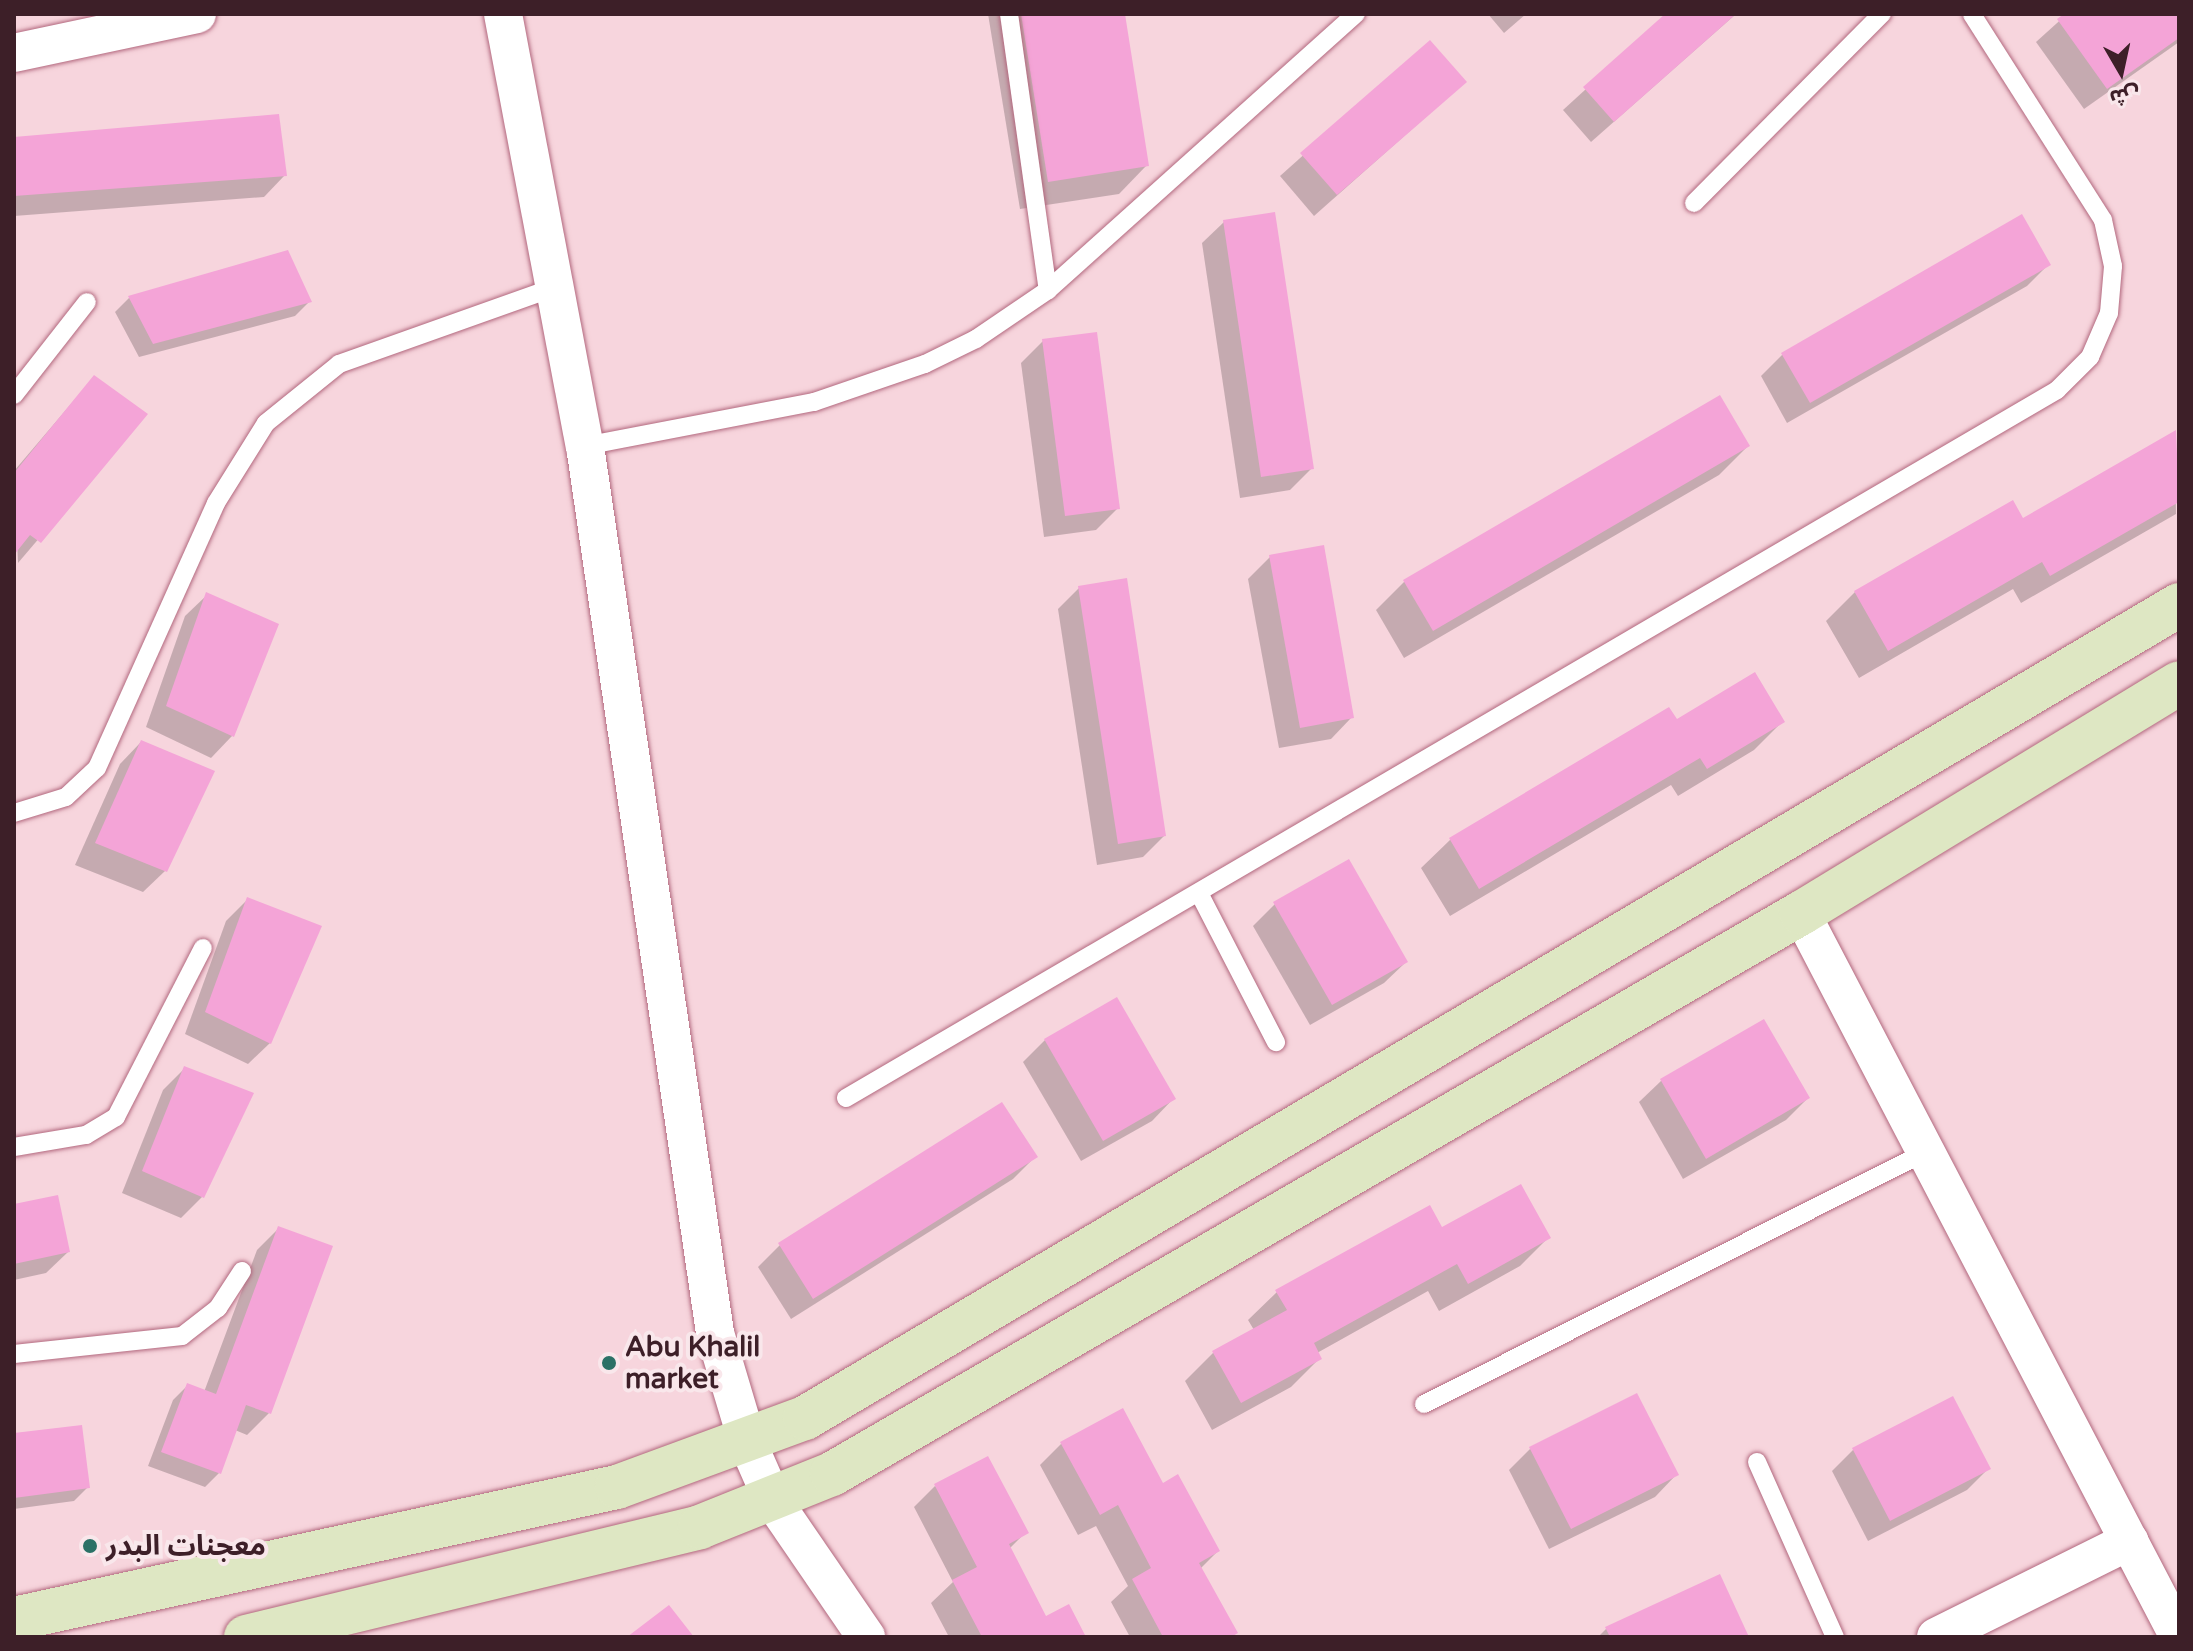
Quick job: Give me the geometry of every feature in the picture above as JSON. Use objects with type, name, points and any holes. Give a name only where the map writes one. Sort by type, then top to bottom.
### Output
[{"type":"street","points":[[14,53],[197,14]]},
{"type":"street","points":[[503,14],[585,446],[705,1275],[748,1444],[773,1501],[866,1637]]},
{"type":"street","points":[[14,1619],[617,1487],[748,1444],[868,1384],[2179,605]]},
{"type":"street","points":[[246,1637],[638,1543],[773,1501],[887,1443],[1801,913],[2179,683]]},
{"type":"street","points":[[1801,913],[2179,1637]]},
{"type":"street","points":[[1936,1637],[2129,1541]]},
{"type":"lane","points":[[1009,14],[1048,290]]},
{"type":"lane","points":[[585,446],[872,384],[976,339],[1048,290],[1356,14]]},
{"type":"lane","points":[[1694,203],[1882,14]]},
{"type":"lane","points":[[846,1098],[2043,398],[2090,357],[2109,313],[2113,266],[2103,220],[1972,14]]},
{"type":"lane","points":[[14,813],[66,797],[97,768],[230,475],[266,423],[339,364],[555,287]]},
{"type":"lane","points":[[14,395],[87,302]]},
{"type":"lane","points":[[1199,893],[1276,1042]]},
{"type":"lane","points":[[14,1147],[86,1135],[116,1117],[203,948]]},
{"type":"lane","points":[[1424,1404],[1926,1152]]},
{"type":"lane","points":[[14,1354],[182,1336],[218,1308],[242,1271]]},
{"type":"lane","points":[[1757,1462],[1835,1637]]},
{"type":"building","points":[[1021,14],[1125,14],[1149,166],[1048,182]]},
{"type":"building","points":[[1665,14],[1736,14],[1614,122],[1583,87]]},
{"type":"building","points":[[2064,14],[2179,14],[2179,38],[2107,89],[2057,19]]},
{"type":"building","points":[[1430,40],[1467,82],[1337,195],[1300,153]]},
{"type":"building","points":[[279,114],[287,176],[14,196],[14,137]]},
{"type":"building","points":[[1275,212],[1314,469],[1261,477],[1223,220]]},
{"type":"building","points":[[2022,214],[2051,265],[1810,403],[1781,353]]},
{"type":"building","points":[[288,250],[312,302],[153,344],[128,296]]},
{"type":"building","points":[[1097,332],[1120,509],[1065,516],[1042,339]]},
{"type":"building","points":[[94,375],[148,414],[41,543],[30,535],[14,555],[14,473]]},
{"type":"building","points":[[1720,395],[1750,446],[1433,631],[1403,580]]},
{"type":"building","points":[[2176,430],[2179,502],[2050,576],[2042,562],[1888,651],[1854,591],[2013,500],[2023,518]]},
{"type":"building","points":[[1324,545],[1354,718],[1300,728],[1269,555]]},
{"type":"building","points":[[1127,578],[1166,836],[1118,844],[1078,586]]},
{"type":"building","points":[[206,592],[279,624],[234,737],[166,706]]},
{"type":"building","points":[[1755,672],[1785,722],[1707,769],[1700,758],[1479,889],[1449,838],[1669,707],[1677,719]]},
{"type":"building","points":[[141,740],[215,771],[167,872],[95,843]]},
{"type":"building","points":[[1349,859],[1408,962],[1332,1005],[1273,902]]},
{"type":"building","points":[[247,897],[322,926],[271,1044],[205,1012]]},
{"type":"building","points":[[1117,997],[1176,1099],[1103,1141],[1044,1039]]},
{"type":"building","points":[[1764,1019],[1810,1098],[1706,1159],[1660,1079]]},
{"type":"building","points":[[184,1066],[254,1093],[204,1198],[142,1171]]},
{"type":"building","points":[[1002,1102],[1038,1157],[813,1299],[778,1243]]},
{"type":"building","points":[[1521,1184],[1551,1238],[1468,1284],[1457,1264],[1314,1343],[1322,1359],[1241,1403],[1212,1351],[1287,1310],[1275,1290],[1430,1205],[1442,1227]]},
{"type":"building","points":[[58,1195],[70,1252],[14,1264],[14,1204]]},
{"type":"building","points":[[278,1226],[333,1246],[271,1414],[246,1405],[221,1474],[161,1452],[187,1383],[216,1394]]},
{"type":"building","points":[[1637,1393],[1679,1475],[1571,1529],[1529,1447]]},
{"type":"building","points":[[1953,1396],[1991,1469],[1890,1521],[1852,1448]]},
{"type":"building","points":[[1123,1408],[1163,1483],[1178,1474],[1220,1551],[1199,1563],[1238,1633],[1231,1637],[1163,1637],[1132,1579],[1151,1568],[1118,1505],[1100,1515],[1060,1442]]},
{"type":"building","points":[[82,1425],[90,1488],[14,1498],[14,1433]]},
{"type":"building","points":[[988,1456],[1029,1533],[1009,1544],[1046,1616],[1069,1604],[1086,1637],[982,1637],[952,1580],[977,1567],[934,1484]]},
{"type":"building","points":[[1720,1574],[1749,1637],[1610,1637],[1605,1627]]},
{"type":"building","points":[[669,1605],[694,1637],[627,1637]]},
{"type":"place","name":"Abu Khalil market","points":[[609,1363]]},
{"type":"place","name":"معجنات البدر","points":[[90,1546]]}]
